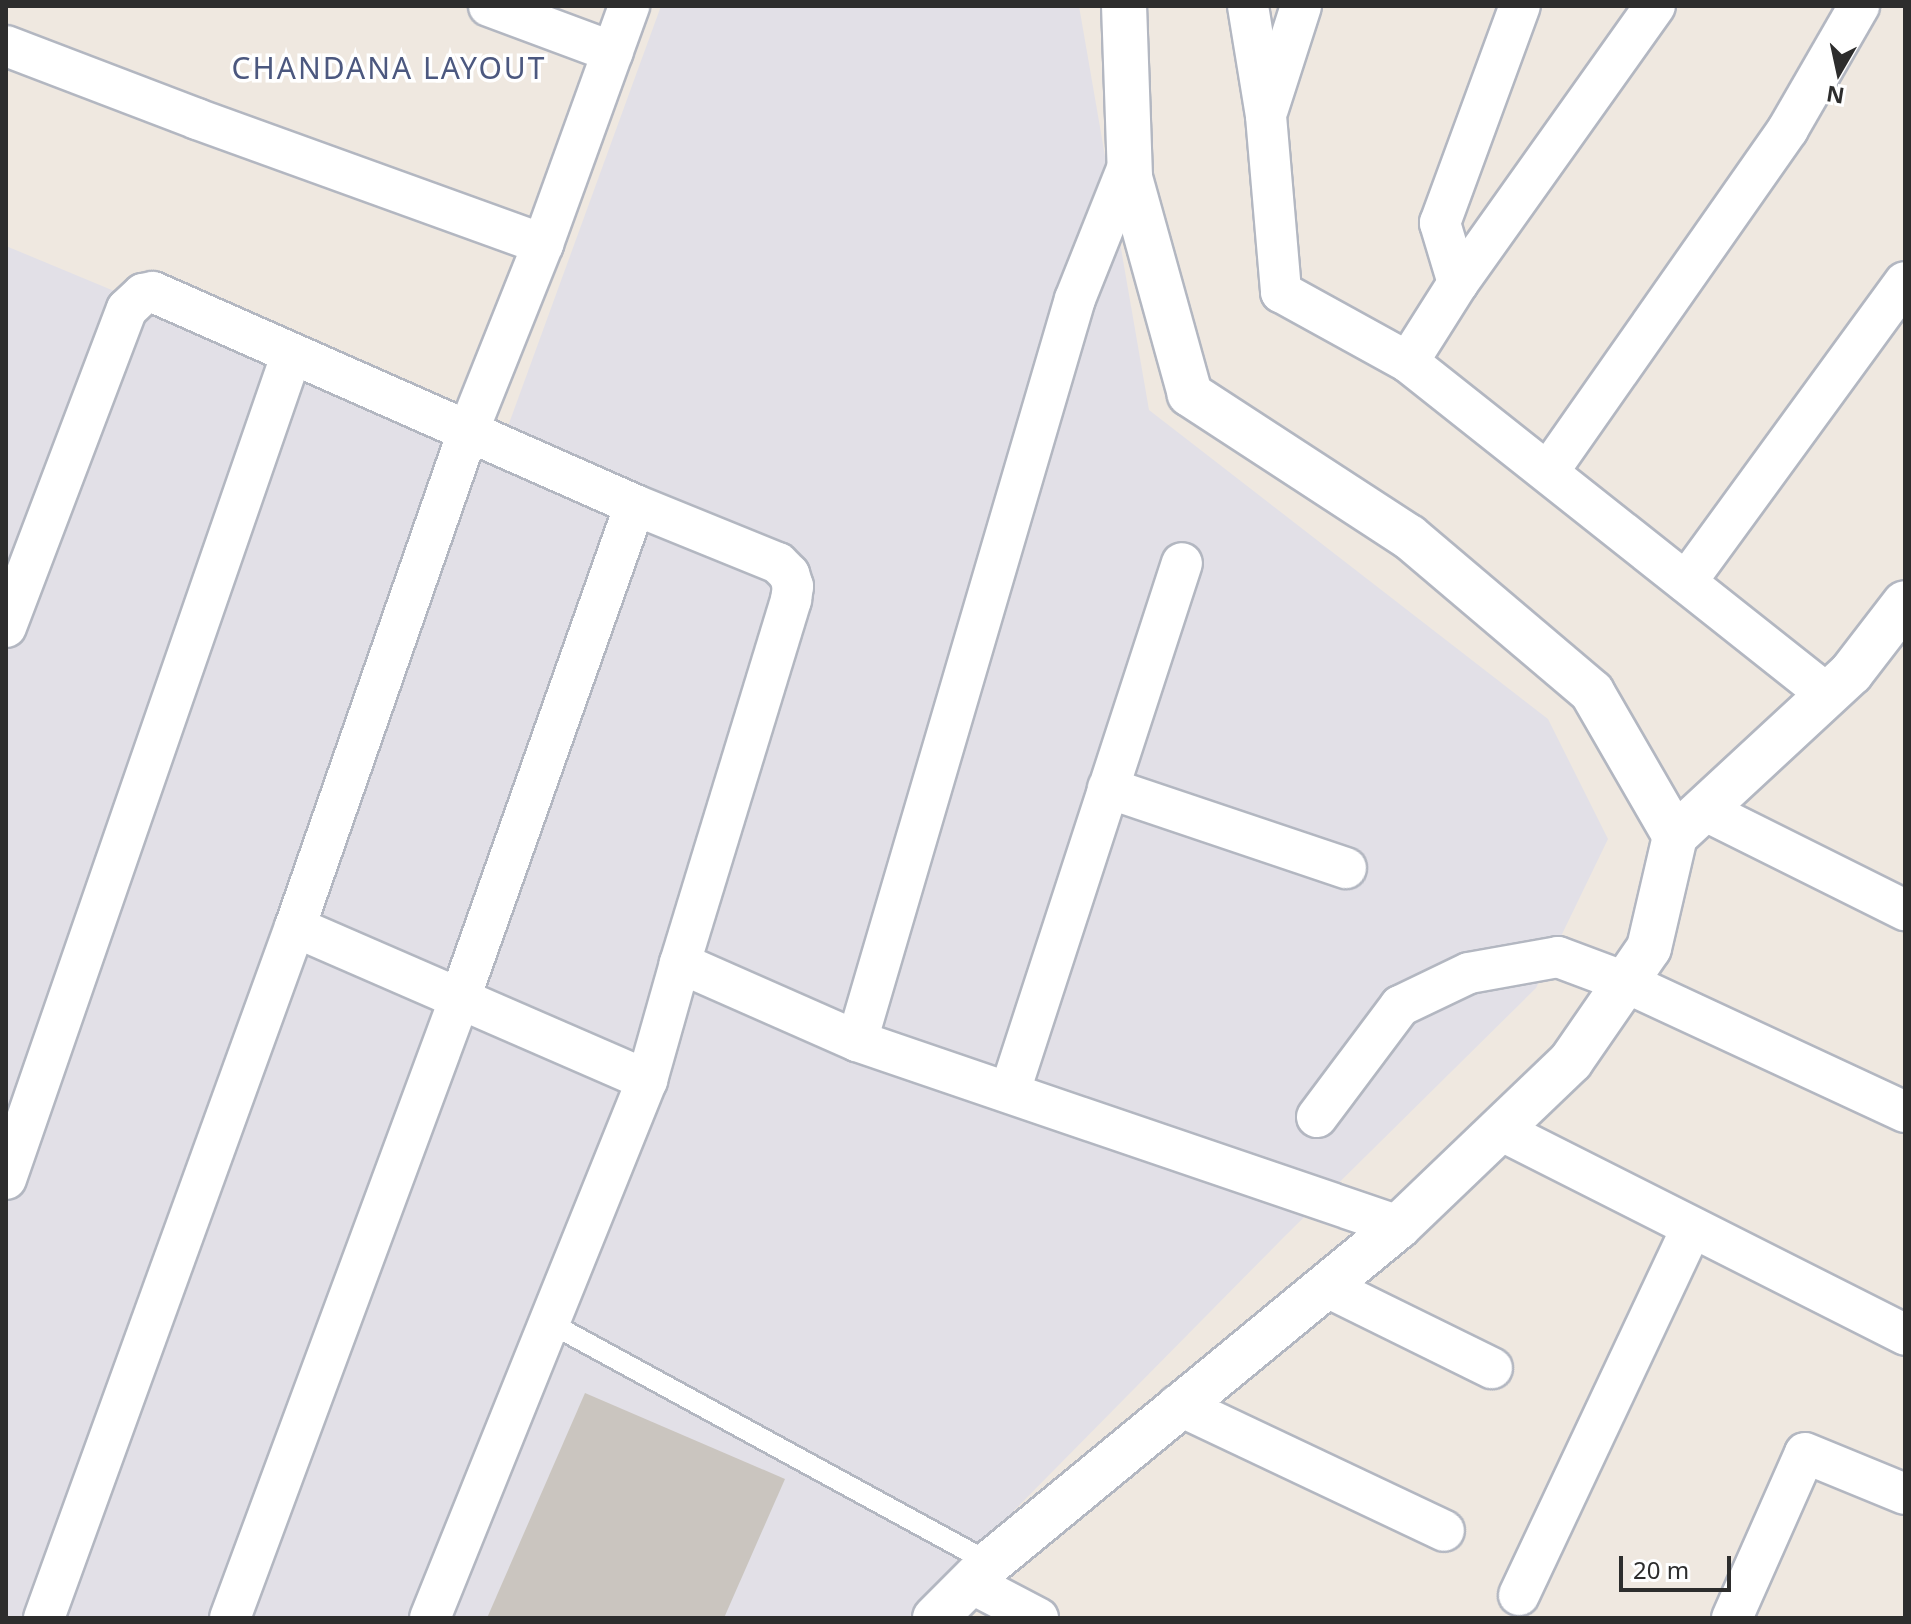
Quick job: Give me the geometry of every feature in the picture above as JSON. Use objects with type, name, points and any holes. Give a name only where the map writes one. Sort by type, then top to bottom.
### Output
[{"type":"street","points":[[489,6],[613,52]]},
{"type":"street","points":[[44,1618],[295,927],[469,429],[543,244],[629,6]]},
{"type":"street","points":[[1124,6],[1130,177],[1190,394],[1409,537],[1592,692],[1690,823],[1905,910]]},
{"type":"street","points":[[1248,6],[1266,116],[1281,292],[1408,362],[1828,695]]},
{"type":"street","points":[[1266,116],[1301,6]]},
{"type":"street","points":[[1458,283],[1440,223],[1520,6]]},
{"type":"street","points":[[1408,362],[1458,283],[1655,6]]},
{"type":"street","points":[[1548,472],[1788,129],[1859,6]]},
{"type":"street","points":[[6,46],[197,119],[543,244]]},
{"type":"street","points":[[857,1041],[1075,299],[1129,164]]},
{"type":"street","points":[[1686,582],[1905,282]]},
{"type":"street","points":[[6,627],[127,309],[134,299],[153,292],[291,356],[469,429],[635,505],[778,563],[789,574],[793,586],[647,1080],[430,1618]]},
{"type":"street","points":[[6,1179],[291,356]]},
{"type":"street","points":[[230,1618],[460,998],[635,505]]},
{"type":"street","points":[[1010,1091],[1182,563]]},
{"type":"street","points":[[935,1618],[979,1573],[1178,1405],[1399,1226],[1571,1061],[1649,948],[1690,823],[1851,673],[1905,603]]},
{"type":"street","points":[[1108,788],[1346,868]]},
{"type":"street","points":[[295,927],[647,1080]]},
{"type":"street","points":[[1317,1117],[1400,1006],[1469,973],[1558,957],[1625,982],[1905,1112]]},
{"type":"street","points":[[680,963],[857,1041],[1399,1226]]},
{"type":"street","points":[[1500,1130],[1905,1335]]},
{"type":"street","points":[[1519,1595],[1692,1228]]},
{"type":"street","points":[[1325,1286],[1492,1368]]},
{"type":"street","points":[[1178,1405],[1444,1531]]},
{"type":"street","points":[[1732,1618],[1805,1453],[1905,1494]]},
{"type":"street","points":[[979,1573],[1038,1618]]},
{"type":"lane","points":[[550,1323],[979,1573]]},
{"type":"shaded area","points":[[661,6],[1079,6],[1149,410],[1548,719],[1608,839],[1536,988],[1283,1238],[908,1618],[6,1618],[6,246],[499,451]]},
{"type":"building","points":[[585,1393],[785,1479],[724,1618],[487,1618]]},
{"type":"district","name":"CHANDANA LAYOUT","points":[[389,68]]}]
